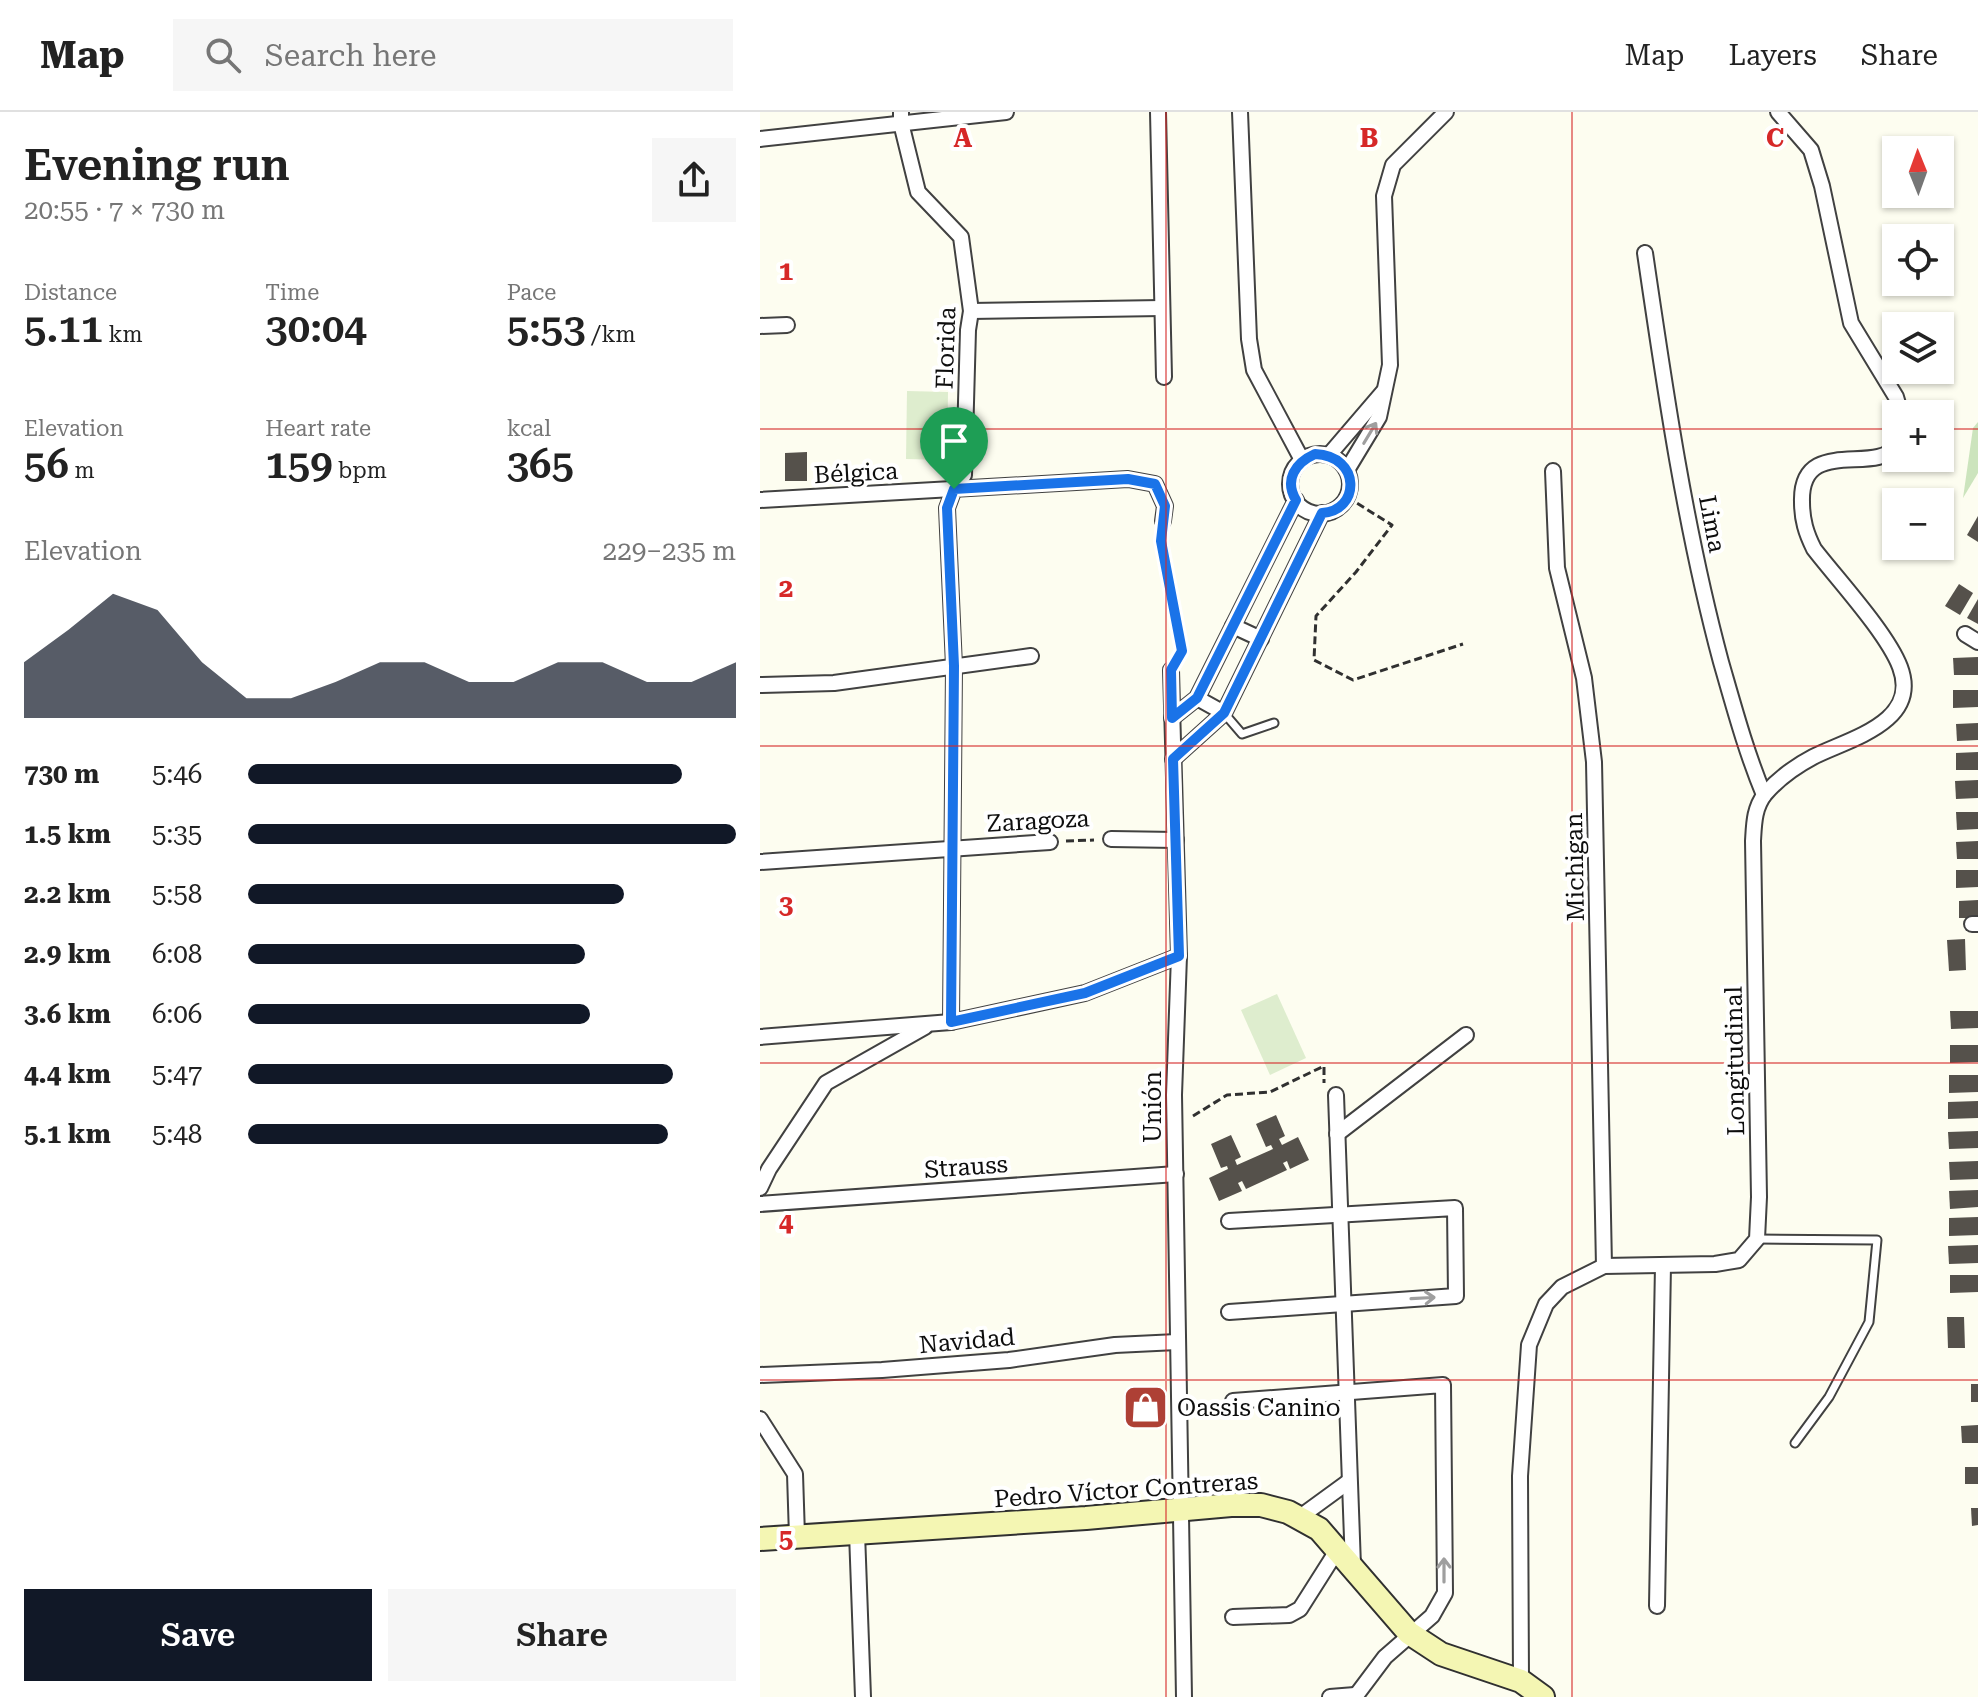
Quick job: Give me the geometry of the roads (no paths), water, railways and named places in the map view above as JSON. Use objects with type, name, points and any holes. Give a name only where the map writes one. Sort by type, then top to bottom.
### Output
[{"type":"street","points":[[760,139],[901,118],[1006,112]]},
{"type":"street","points":[[1158,112],[1164,377]]},
{"type":"street","points":[[1347,470],[1379,417],[1390,365],[1384,196],[1393,165],[1446,112]]},
{"type":"street","points":[[1778,112],[1811,150],[1822,186],[1851,323],[1897,400]]},
{"type":"street","points":[[1242,114],[1249,339],[1254,370],[1302,460]]},
{"type":"street","name":"Florida","points":[[901,118],[918,192],[961,237],[971,311],[964,475],[954,489],[947,508],[954,666],[951,1022]]},
{"type":"street","name":"Lima","points":[[1645,253],[1670,423],[1706,605],[1747,756],[1764,795]]},
{"type":"street","points":[[971,311],[1162,308]]},
{"type":"street","points":[[760,326],[787,325]]},
{"type":"street","points":[[1329,455],[1383,391]]},
{"type":"street","points":[[1315,454],[1329,455],[1340,461],[1347,470],[1351,487],[1345,502],[1331,513],[1314,514],[1299,506],[1290,491],[1292,474],[1302,460],[1315,454]]},
{"type":"street","points":[[1764,795],[1784,776],[1814,757],[1863,736],[1893,715],[1903,691],[1901,670],[1890,646],[1814,549],[1806,533],[1802,513],[1801,491],[1809,473],[1822,464],[1847,458],[1882,456]]},
{"type":"street","name":"Michigan","points":[[1553,471],[1557,568],[1584,678],[1594,762],[1604,1266]]},
{"type":"street","name":"Bélgica","points":[[760,500],[1128,479],[1155,484],[1165,506],[1163,521]]},
{"type":"street","points":[[1172,718],[1197,698],[1296,500]]},
{"type":"street","points":[[1173,759],[1224,713],[1322,513]]},
{"type":"street","points":[[1233,626],[1261,639]]},
{"type":"street","points":[[760,685],[834,683],[1031,656]]},
{"type":"street","name":"Unión","points":[[1171,670],[1179,956],[1175,1125],[1184,1697]]},
{"type":"street","points":[[1197,698],[1224,713]]},
{"type":"street","name":"Longitudinal","points":[[1757,1239],[1759,1197],[1753,841],[1755,813],[1764,795]]},
{"type":"street","name":"Zaragoza","points":[[1111,839],[1176,840]]},
{"type":"street","name":"Zaragoza","points":[[760,862],[1050,842]]},
{"type":"street","points":[[760,1052],[766,1037],[951,1022],[1085,993],[1179,956]]},
{"type":"street","points":[[760,1188],[769,1169],[826,1083],[929,1025]]},
{"type":"street","points":[[1337,1134],[1466,1035]]},
{"type":"street","points":[[1233,1617],[1289,1615],[1300,1609],[1346,1558],[1348,1391],[1336,1095]]},
{"type":"street","name":"Strauss","points":[[760,1204],[1176,1174]]},
{"type":"street","points":[[1229,1221],[1455,1208],[1456,1296],[1229,1312]]},
{"type":"street","points":[[1521,1681],[1520,1476],[1529,1345],[1546,1304],[1562,1287],[1604,1266],[1715,1264],[1739,1260],[1757,1239]]},
{"type":"street","points":[[1657,1606],[1663,1265]]},
{"type":"street","name":"Navidad","points":[[760,1375],[978,1363],[1115,1345],[1177,1342]]},
{"type":"street","points":[[1233,1401],[1443,1385],[1445,1593],[1432,1616],[1385,1657],[1355,1696],[1330,1697]]},
{"type":"street","points":[[760,1419],[795,1474],[797,1536]]},
{"type":"street","points":[[1300,1517],[1348,1482]]},
{"type":"street","name":"Pedro Víctor Contreras","points":[[760,1539],[1246,1504],[1275,1508],[1300,1517],[1319,1529],[1409,1633],[1441,1654],[1521,1681],[1543,1697]]},
{"type":"street","points":[[857,1533],[863,1697]]},
{"type":"lane","points":[[1224,713],[1242,734],[1274,723]]},
{"type":"lane","points":[[1757,1239],[1877,1240],[1869,1322],[1829,1397],[1795,1443]]},
{"type":"place","name":"Oassis Canino","points":[[1146,1408]]}]
